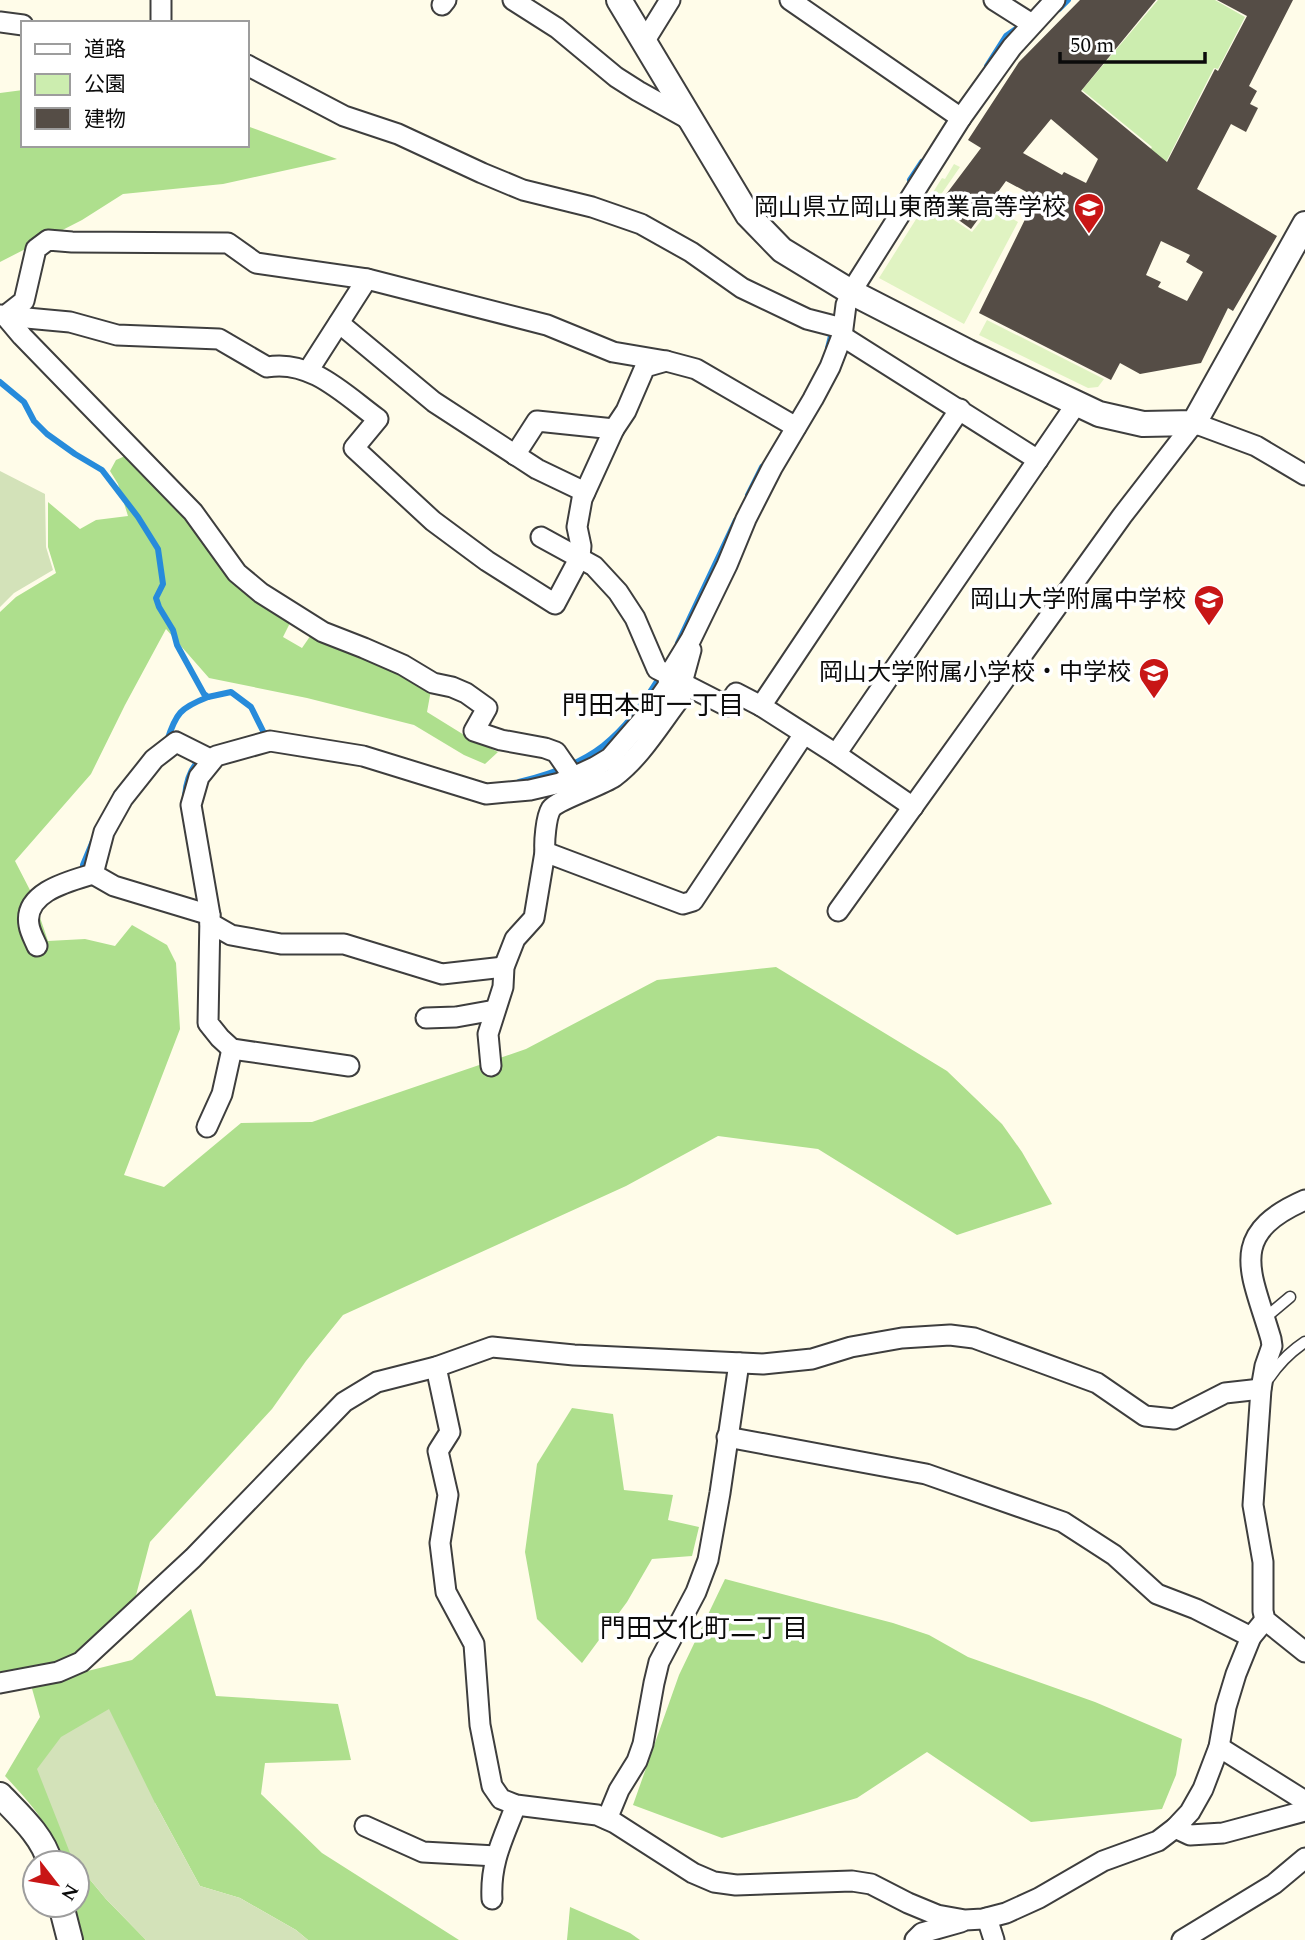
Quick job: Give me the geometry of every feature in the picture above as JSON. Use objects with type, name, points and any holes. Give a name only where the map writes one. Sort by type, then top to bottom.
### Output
[{"type":"street","points":[[161,0],[161,21]]},
{"type":"street","points":[[513,0],[557,28],[616,77],[690,120]]},
{"type":"street","points":[[620,0],[748,215],[782,250],[851,292],[968,352],[1099,414],[1143,424],[1194,423],[1256,446],[1305,475]]},
{"type":"street","points":[[644,42],[670,0]]},
{"type":"street","points":[[790,0],[961,118]]},
{"type":"street","points":[[994,0],[1032,24]]},
{"type":"street","points":[[93,874],[104,832],[123,798],[154,759],[176,742],[207,758],[270,741],[363,756],[486,794],[530,790],[610,758],[649,713],[668,685],[669,676],[691,651],[691,639],[747,519],[772,468],[830,367],[842,332],[851,292],[961,118],[1012,47],[1055,0]]},
{"type":"street","points":[[0,22],[21,25]]},
{"type":"street","points":[[248,66],[344,116],[398,134],[523,190],[592,207],[641,224],[691,252],[742,288],[807,319],[842,332],[1038,460]]},
{"type":"street","points":[[838,911],[1122,516],[1194,423],[1305,224]]},
{"type":"street","points":[[2,315],[24,301],[36,249],[48,240],[228,243],[256,263],[367,279],[547,325],[613,352],[696,369],[796,427]]},
{"type":"street","points":[[308,371],[367,279]]},
{"type":"street","points":[[2,315],[69,322],[117,335],[219,340],[267,368],[279,365],[317,375],[378,419],[354,448],[433,521],[487,561],[555,604],[580,557],[577,527],[585,492],[645,367],[666,361]]},
{"type":"street","points":[[2,315],[193,512],[237,573],[261,593],[323,632],[402,665],[433,683],[466,693],[487,708],[474,731],[501,740],[545,747],[556,752],[570,772]]},
{"type":"street","points":[[339,323],[434,402],[537,469],[585,492]]},
{"type":"street","points":[[836,754],[1077,403]]},
{"type":"street","points":[[761,706],[960,409]]},
{"type":"street","points":[[515,455],[537,421],[614,429]]},
{"type":"street","points":[[541,537],[594,566],[618,592],[635,618],[657,669],[727,706],[736,693],[761,706],[913,807]]},
{"type":"street","points":[[491,1066],[488,1034],[515,939],[534,918],[550,811],[555,805],[604,783],[629,764],[684,692],[669,676]]},
{"type":"street","points":[[545,852],[683,904],[693,901],[804,734]]},
{"type":"street","points":[[207,758],[191,805],[210,919],[208,1023],[232,1049],[349,1066]]},
{"type":"street","points":[[37,946],[28,924],[30,909],[41,896],[64,883],[93,874],[114,886],[210,919],[231,935],[281,944],[344,944],[442,974],[505,967]]},
{"type":"street","points":[[426,1018],[456,1017],[495,1010]]},
{"type":"street","points":[[206,1127],[222,1094],[232,1049]]},
{"type":"street","points":[[1305,1200],[1274,1216],[1261,1231],[1252,1246],[1250,1266],[1272,1346],[1261,1389],[1253,1505],[1262,1562],[1263,1611],[1265,1620],[1305,1652]]},
{"type":"street","points":[[0,1683],[58,1672],[81,1662],[193,1558],[344,1402],[377,1382],[436,1367],[492,1347],[574,1355],[764,1364],[812,1359],[851,1347],[902,1338],[950,1335],[974,1338],[1097,1383],[1145,1416],[1174,1419],[1225,1393],[1261,1389]]},
{"type":"street","points":[[607,1819],[643,1744],[659,1662],[696,1592],[708,1560],[739,1363]]},
{"type":"street","points":[[436,1367],[450,1432],[438,1451],[449,1495],[440,1543],[446,1592],[474,1644],[480,1725],[492,1786],[501,1799],[516,1805],[597,1815],[615,1823],[693,1873],[714,1882],[736,1885],[852,1881],[871,1884],[937,1915],[965,1920]]},
{"type":"street","points":[[727,1437],[926,1474],[1063,1522],[1114,1555],[1157,1594],[1196,1609],[1251,1637]]},
{"type":"street","points":[[915,1940],[922,1933],[965,1920],[1006,1913],[1039,1898],[1103,1861],[1158,1841],[1175,1828],[1190,1812],[1203,1789],[1219,1747],[1226,1707],[1236,1675],[1251,1637],[1265,1620]]},
{"type":"street","points":[[1219,1747],[1305,1801]]},
{"type":"street","points":[[0,1795],[28,1824],[44,1849]]},
{"type":"street","points":[[492,1899],[491,1879],[496,1856],[516,1805]]},
{"type":"street","points":[[1175,1828],[1190,1835],[1223,1833],[1305,1811]]},
{"type":"street","points":[[365,1826],[423,1852],[496,1856]]},
{"type":"street","points":[[1182,1940],[1274,1884],[1305,1858]]},
{"type":"street","points":[[987,1917],[994,1940]]},
{"type":"street","points":[[65,1919],[70,1940]]},
{"type":"lane","points":[[1265,1318],[1290,1297]]},
{"type":"lane","points":[[1261,1389],[1276,1366],[1305,1342]]},
{"type":"green space","points":[[1158,0],[1215,0],[1245,17],[1218,69],[1214,68],[1164,166],[1145,157],[1152,147],[1082,90]]},
{"type":"green space","points":[[21,90],[21,147],[248,147],[248,126],[337,159],[223,184],[123,194],[82,220],[0,262],[0,93]]},
{"type":"green space","points":[[954,164],[960,167],[933,206],[972,232],[992,207],[1018,222],[964,324],[879,278],[942,178],[945,179]]},
{"type":"green space","points":[[987,320],[1104,379],[1098,387],[1088,388],[979,335]]},
{"type":"green space","points":[[125,456],[292,619],[283,637],[302,648],[313,632],[431,690],[427,712],[498,752],[485,764],[464,755],[414,725],[307,698],[209,678],[166,629],[91,774],[15,861],[32,894],[48,941],[85,939],[115,946],[132,925],[167,945],[176,963],[180,1029],[124,1175],[164,1187],[241,1123],[312,1122],[526,1049],[657,980],[776,967],[947,1071],[1002,1124],[1022,1152],[1052,1204],[957,1235],[818,1149],[718,1136],[626,1186],[343,1315],[272,1409],[150,1542],[135,1599],[74,1657],[0,1676],[0,612],[16,597],[56,573],[48,547],[48,502],[80,529],[96,520],[128,516],[118,484],[110,471],[116,460]]},
{"type":"green space","points":[[0,471],[45,494],[46,547],[53,570],[14,593],[0,607]]},
{"type":"green space","points":[[572,1408],[613,1414],[624,1490],[673,1495],[668,1520],[699,1527],[692,1556],[652,1559],[627,1602],[582,1663],[537,1619],[525,1552],[537,1464]]},
{"type":"green space","points":[[725,1579],[929,1635],[968,1657],[1095,1702],[1182,1739],[1176,1775],[1162,1809],[1031,1822],[927,1752],[857,1798],[722,1838],[633,1805],[679,1675]]},
{"type":"green space","points":[[191,1609],[216,1696],[338,1704],[351,1760],[265,1763],[261,1794],[322,1853],[459,1940],[308,1940],[296,1930],[240,1898],[200,1886],[155,1803],[86,1849],[57,1849],[46,1826],[32,1806],[5,1776],[40,1717],[31,1685],[132,1660]]},
{"type":"green space","points":[[109,1709],[200,1886],[240,1898],[296,1930],[308,1940],[146,1940],[91,1881],[91,1849],[68,1849],[37,1769],[61,1737]]},
{"type":"green space","points":[[91,1881],[146,1940],[83,1940],[76,1919],[91,1919]]},
{"type":"green space","points":[[570,1907],[630,1933],[640,1940],[567,1940]]},
{"type":"building","points":[[1080,0],[1156,0],[1081,91],[1167,162],[1215,69],[1218,71],[1247,16],[1217,0],[1293,0],[1249,86],[1257,91],[1250,104],[1258,108],[1246,132],[1231,124],[1197,189],[1277,236],[1233,311],[1228,308],[1201,363],[1140,374],[1120,363],[1111,380],[979,313],[1036,197],[1006,181],[971,229],[938,205],[981,148],[968,140],[1019,62]],"holes":[[[1051,119],[1098,159],[1086,183],[1064,172],[1062,175],[1023,153]],[[1161,241],[1190,255],[1186,262],[1203,272],[1187,301],[1158,287],[1161,282],[1146,275]]]},
{"type":"waterway","points":[[1059,9],[1068,0]]},
{"type":"waterway","points":[[987,66],[1006,36],[1016,29]]},
{"type":"waterway","points":[[910,180],[922,162]]},
{"type":"waterway","points":[[828,348],[831,336]]},
{"type":"waterway","points":[[0,382],[24,402],[34,421],[47,434],[102,470],[138,517],[158,549],[163,584],[156,598],[159,607],[204,694],[208,697],[231,692],[251,707],[264,733],[270,734]]},
{"type":"waterway","points":[[748,495],[762,467]]},
{"type":"waterway","points":[[678,643],[736,520]]},
{"type":"waterway","points":[[519,782],[567,767],[603,746],[632,716],[661,675]]},
{"type":"waterway","points":[[167,741],[180,713],[208,697]]},
{"type":"waterway","points":[[185,796],[189,776],[200,759]]},
{"type":"waterway","points":[[83,865],[93,841]]},
{"type":"place","name":"岡山県立岡山東商業高等学校","points":[[1089,235]]},
{"type":"place","name":"岡山大学附属中学校","points":[[1209,627]]},
{"type":"place","name":"岡山大学附属小学校・中学校","points":[[1154,700]]},
{"type":"district","name":"門田本町一丁目","points":[[653,706]]},
{"type":"district","name":"門田文化町二丁目","points":[[704,1629]]}]
